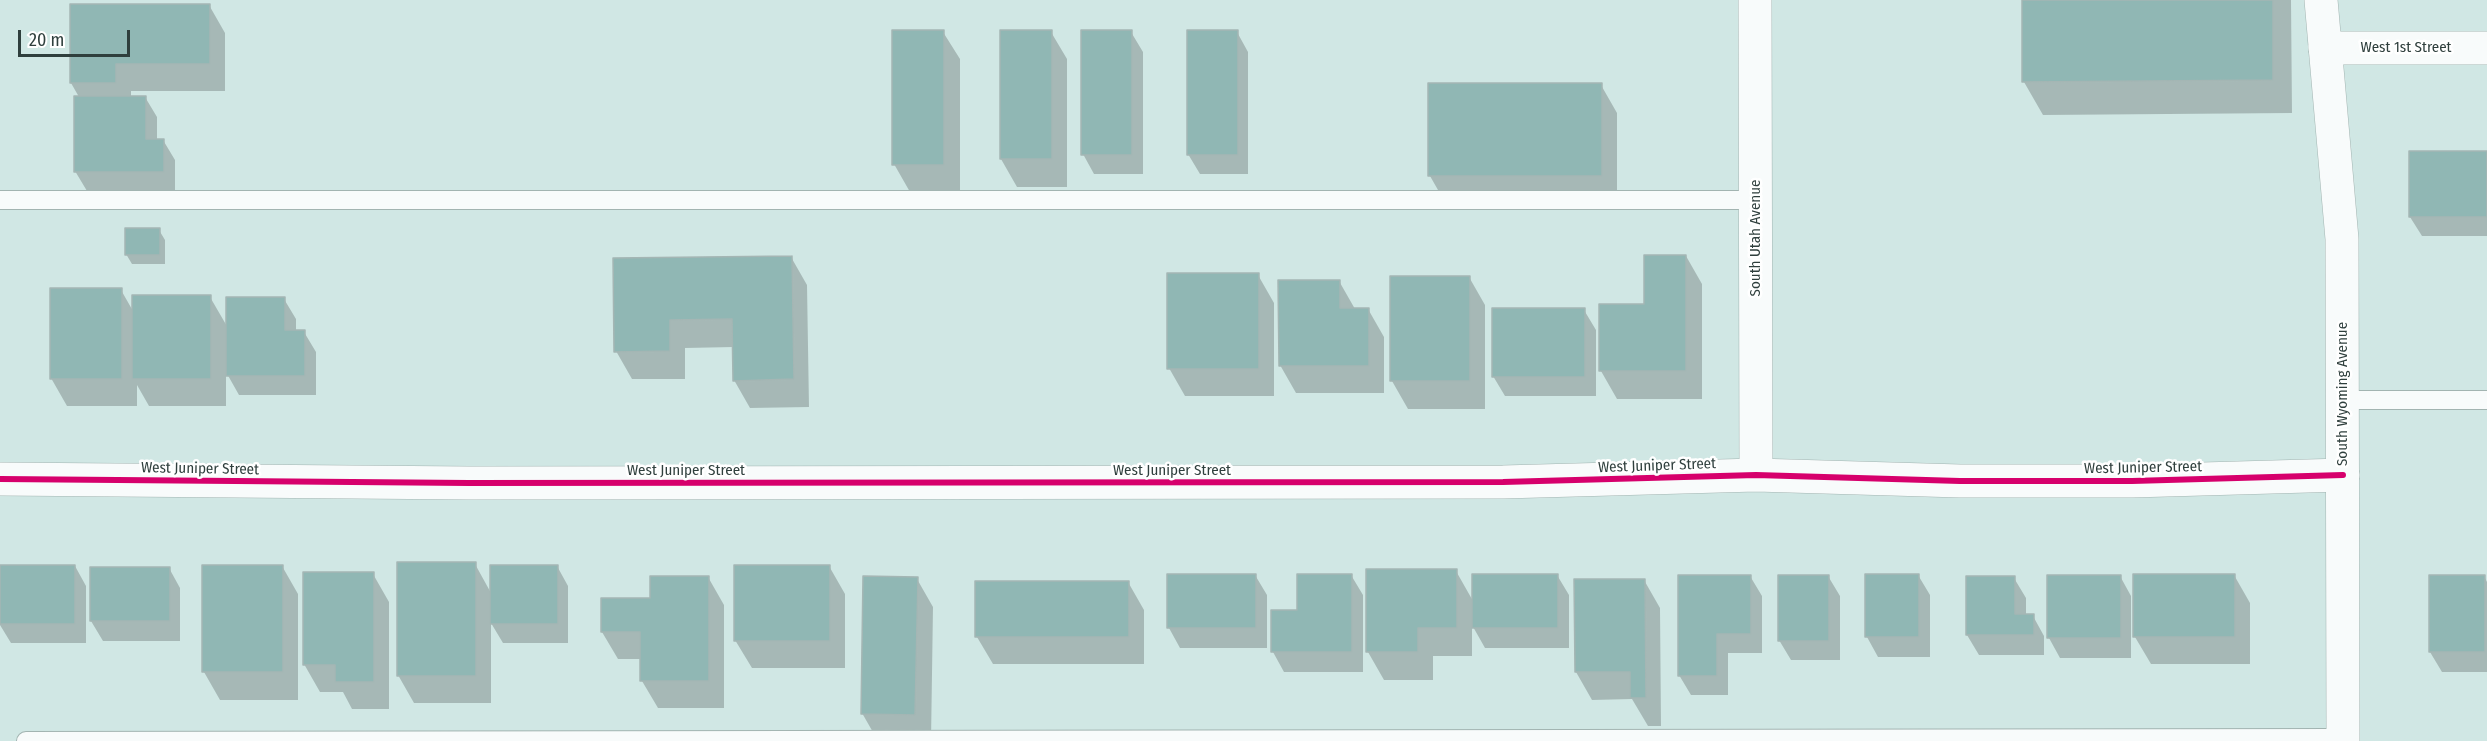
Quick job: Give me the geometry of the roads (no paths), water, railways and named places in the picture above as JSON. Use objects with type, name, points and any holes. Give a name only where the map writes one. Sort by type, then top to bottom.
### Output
[{"type":"street","name":"South Utah Avenue","points":[[1755,0],[1756,475]]},
{"type":"street","name":"South Wyoming Avenue","points":[[2321,0],[2342,239],[2343,740]]},
{"type":"street","name":"West 1st Street","points":[[2325,48],[2487,48]]},
{"type":"street","name":"West Juniper Street","points":[[0,479],[469,483],[1479,482],[1756,475],[1960,481],[2132,481],[2343,475]]},
{"type":"lane","points":[[0,200],[1756,200]]},
{"type":"lane","points":[[2343,400],[2487,400]]},
{"type":"lane","points":[[26,741],[2343,740]]}]
